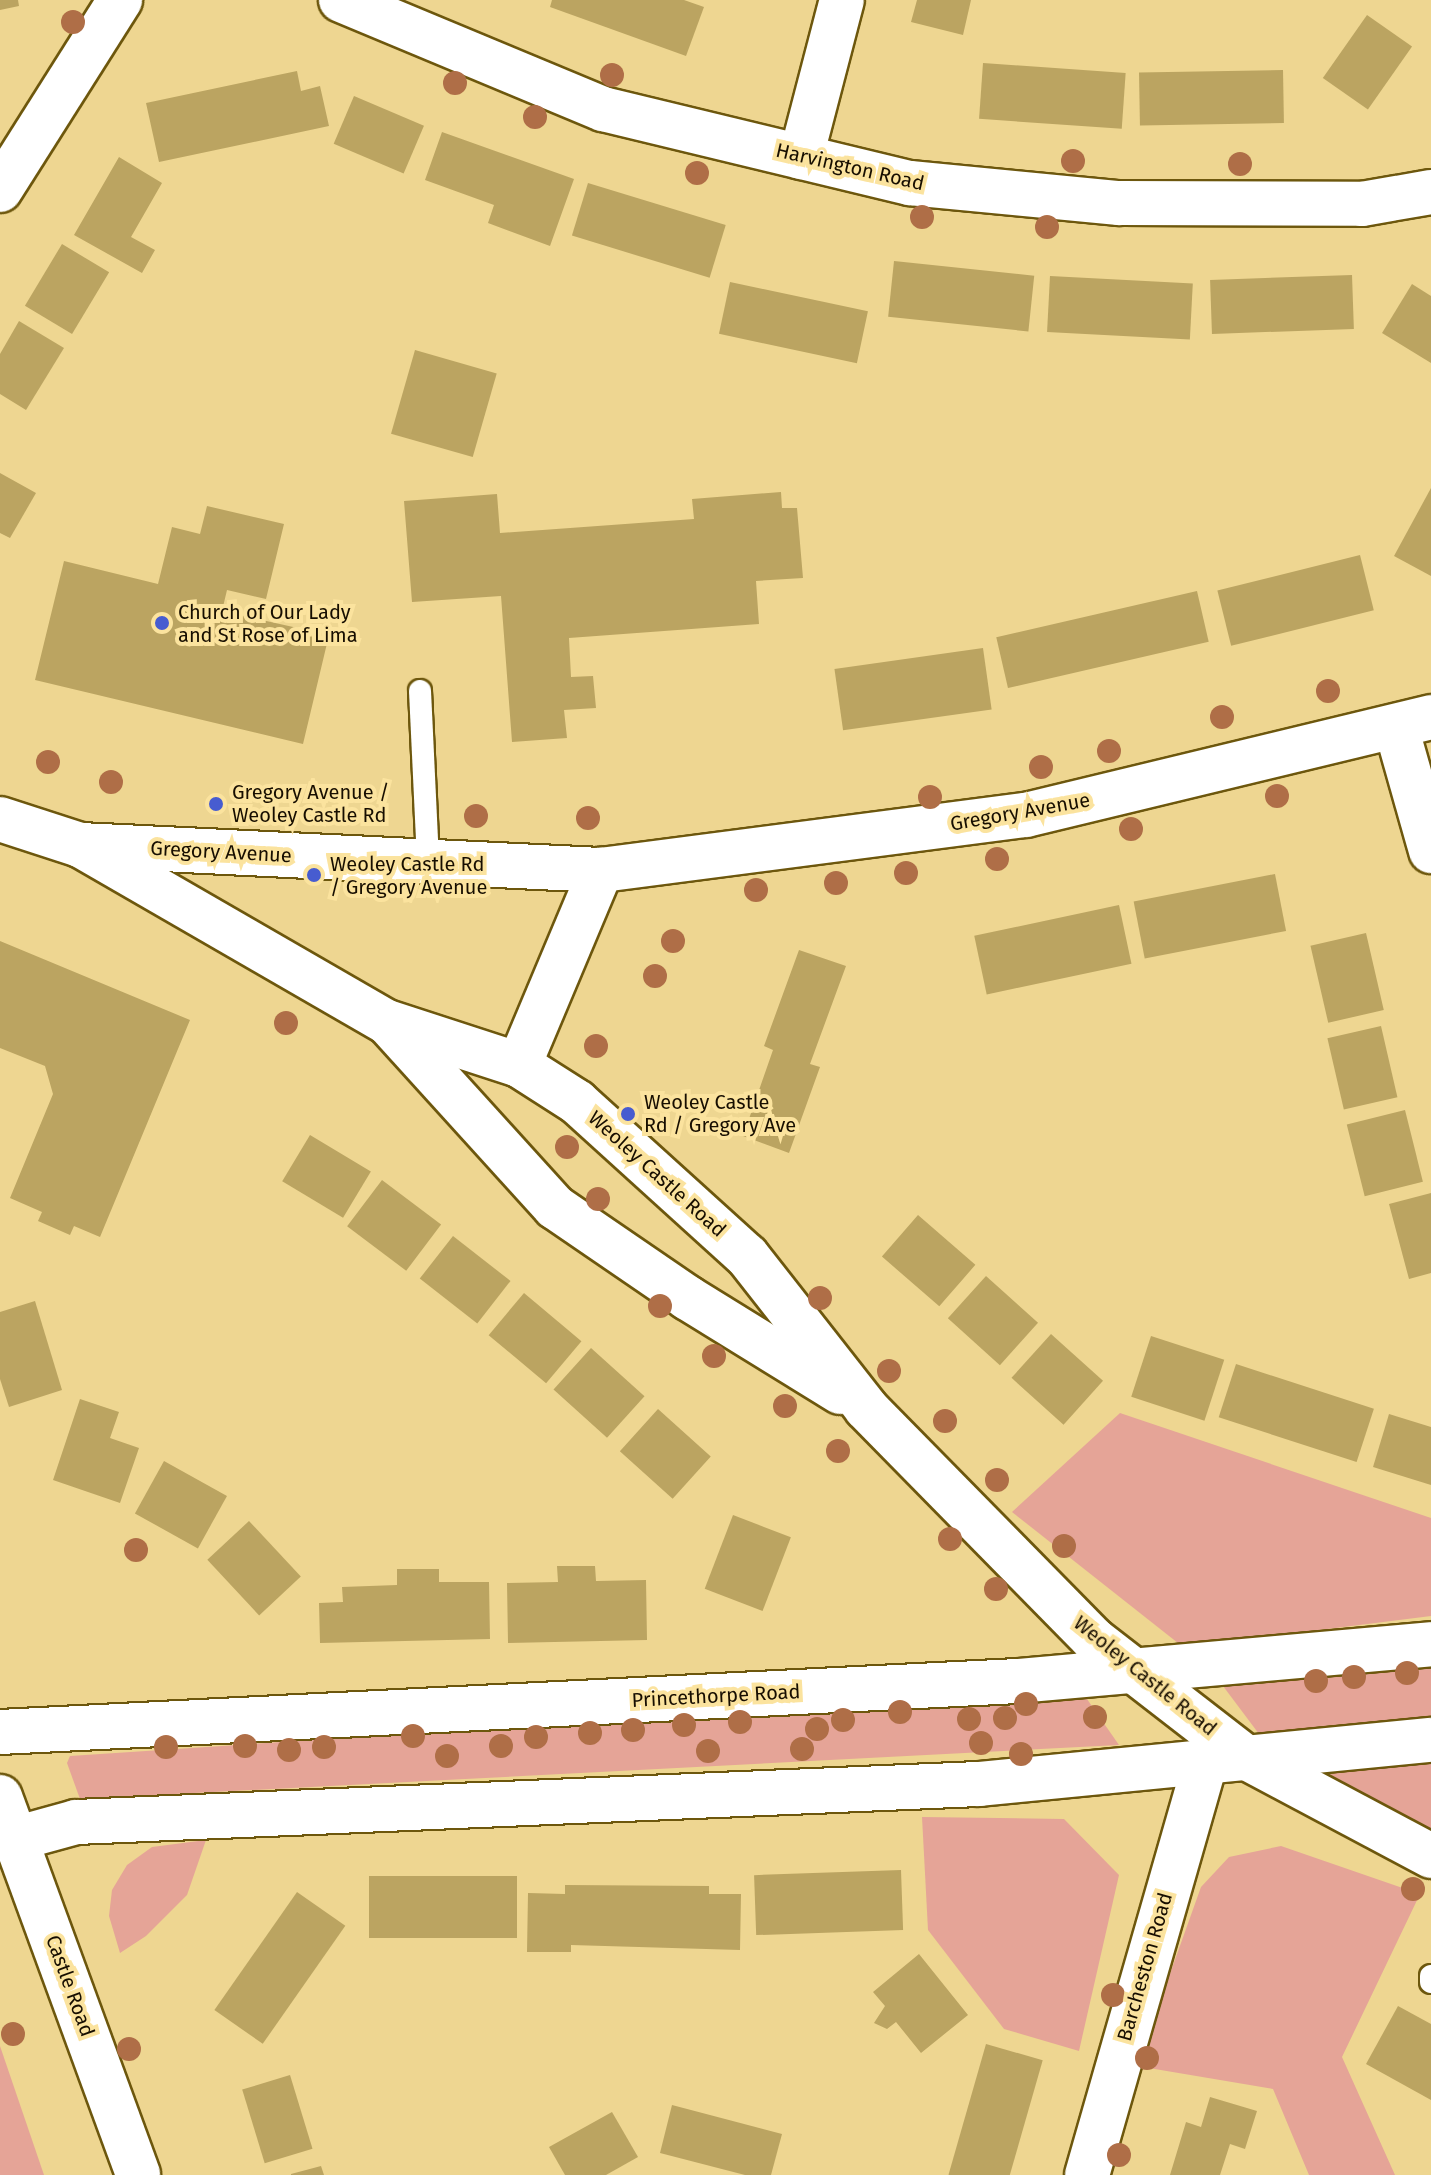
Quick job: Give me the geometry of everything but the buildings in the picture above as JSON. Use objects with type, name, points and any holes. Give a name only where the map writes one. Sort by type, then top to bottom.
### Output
[{"type":"street","points":[[0,190],[120,0]]},
{"type":"street","name":"Harvington Road","points":[[341,0],[603,109],[910,183],[1119,203],[1362,204],[1431,192]]},
{"type":"street","points":[[801,157],[842,0]]},
{"type":"street","points":[[1414,722],[1431,851]]},
{"type":"street","name":"Gregory Avenue","points":[[80,845],[601,870],[1026,815],[1414,722]]},
{"type":"street","name":"Weoley Castle Road","points":[[0,819],[80,845],[387,1022],[519,1065],[589,1112],[747,1256],[866,1408],[1093,1639],[1226,1758],[1431,1856]]},
{"type":"street","points":[[519,1065],[601,870]]},
{"type":"street","name":"Weoley Castle Road","points":[[387,1022],[555,1207],[688,1298],[866,1408]]},
{"type":"street","name":"Princethorpe Road","points":[[0,1732],[1133,1672],[1431,1644]]},
{"type":"street","points":[[18,1838],[76,1822],[979,1784],[1431,1740]]},
{"type":"street","name":"Barcheston Road","points":[[1087,2175],[1226,1758]]},
{"type":"street","name":"Castle Road","points":[[0,1797],[18,1838],[138,2175]]},
{"type":"lane","points":[[420,691],[428,861]]},
{"type":"shaded area","points":[[1120,1413],[1431,1518],[1431,1616],[1183,1647],[1012,1512]]},
{"type":"shaded area","points":[[1431,1665],[1431,1725],[1265,1742],[1223,1686]]},
{"type":"shaded area","points":[[1080,1689],[1119,1745],[80,1799],[67,1763],[70,1756]]},
{"type":"shaded area","points":[[1431,1757],[1431,1831],[1300,1768]]},
{"type":"shaded area","points":[[922,1817],[1064,1819],[1119,1875],[1079,2051],[1004,2029],[928,1930]]},
{"type":"shaded area","points":[[206,1840],[187,1895],[146,1936],[120,1953],[109,1916],[112,1890],[127,1865],[152,1847]]},
{"type":"shaded area","points":[[1281,1846],[1420,1894],[1342,2057],[1395,2175],[1309,2175],[1273,2089],[1137,2066],[1201,1887],[1229,1857]]},
{"type":"shaded area","points":[[0,2046],[44,2175],[0,2175]]},
{"type":"place","name":"Church of Our Lady and St Rose of Lima","points":[[162,623]]},
{"type":"place","name":"Gregory Avenue / Weoley Castle Rd","points":[[216,804]]},
{"type":"place","name":"Weoley Castle Rd / Gregory Avenue","points":[[314,875]]},
{"type":"place","name":"Weoley Castle Rd / Gregory Ave","points":[[628,1114]]}]
